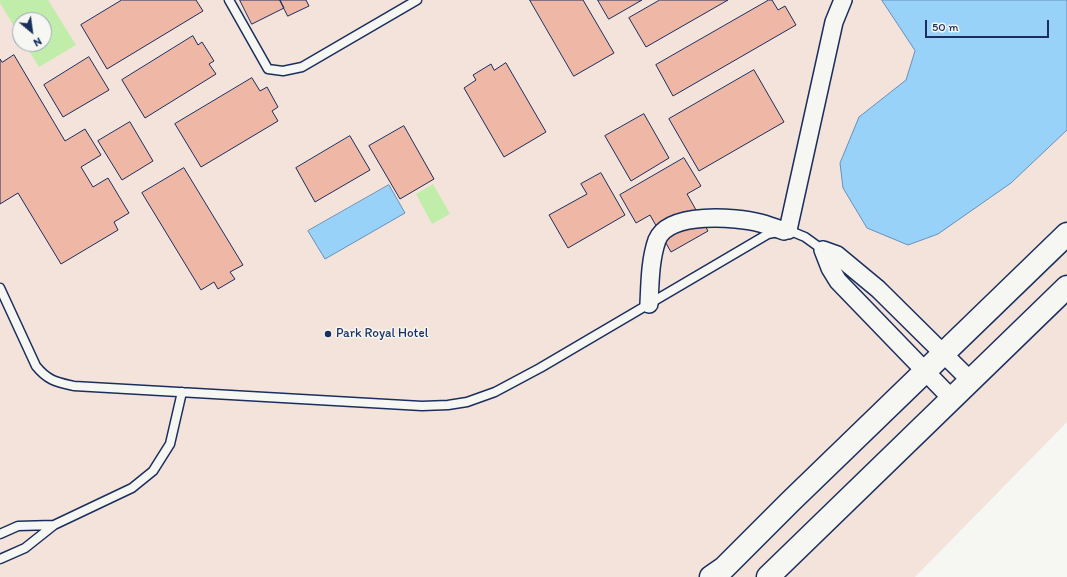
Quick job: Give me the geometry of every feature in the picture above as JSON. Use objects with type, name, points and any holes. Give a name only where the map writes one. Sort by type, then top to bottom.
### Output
[{"type":"street","points":[[649,304],[651,265],[658,239],[665,229],[681,222],[698,218],[724,218],[760,223],[786,231],[834,22],[843,0]]},
{"type":"street","points":[[712,577],[724,568],[924,371],[1067,234]]},
{"type":"street","points":[[823,250],[837,255],[878,289],[970,380]]},
{"type":"street","points":[[823,250],[830,268],[838,281],[952,399]]},
{"type":"street","points":[[768,577],[1067,287]]},
{"type":"lane","points":[[229,0],[268,69],[283,71],[302,67],[417,0]]},
{"type":"lane","points":[[0,288],[36,366],[43,375],[55,382],[74,386],[422,406],[448,405],[467,402],[495,392],[540,368],[768,234],[786,231],[805,237],[823,250]]},
{"type":"lane","points":[[0,559],[25,548],[54,524],[132,488],[153,471],[170,444],[182,392]]},
{"type":"lane","points":[[0,534],[18,526],[54,524]]},
{"type":"shaded area","points":[[0,0],[1067,0],[1067,422],[915,577],[0,577]]},
{"type":"green space","points":[[0,0],[48,0],[76,45],[39,67],[30,52],[52,52],[52,12],[12,12],[12,23],[0,3]]},
{"type":"green space","points":[[433,184],[450,214],[432,224],[416,194]]},
{"type":"water","points":[[882,0],[1067,0],[1067,130],[1011,183],[938,234],[908,245],[867,228],[843,188],[840,163],[859,117],[906,80],[915,51]]},
{"type":"water","points":[[389,185],[405,213],[325,259],[308,231]]},
{"type":"building","points":[[122,0],[196,0],[203,11],[107,69],[81,25]]},
{"type":"building","points":[[240,0],[280,0],[284,8],[252,24]]},
{"type":"building","points":[[280,0],[306,0],[309,6],[288,16]]},
{"type":"building","points":[[530,0],[583,0],[614,53],[574,76]]},
{"type":"building","points":[[598,0],[642,0],[609,19]]},
{"type":"building","points":[[660,0],[728,0],[646,47],[629,18]]},
{"type":"building","points":[[769,0],[772,0],[778,10],[785,6],[796,25],[673,96],[656,65]]},
{"type":"building","points":[[193,36],[198,45],[202,42],[214,61],[209,64],[216,74],[145,118],[122,80]]},
{"type":"building","points":[[14,55],[65,141],[85,129],[101,155],[81,167],[93,187],[108,178],[129,213],[114,222],[118,230],[61,264],[18,193],[0,204],[0,59],[2,62]]},
{"type":"building","points":[[89,57],[109,90],[63,117],[44,85]]},
{"type":"building","points":[[506,63],[546,132],[504,157],[464,88],[476,80],[473,75],[491,64],[494,70]]},
{"type":"building","points":[[754,70],[784,122],[699,171],[669,119]]},
{"type":"building","points":[[252,78],[260,91],[267,87],[278,107],[272,111],[278,121],[201,167],[175,124]]},
{"type":"building","points":[[644,114],[669,158],[631,181],[605,136]]},
{"type":"building","points":[[130,122],[153,161],[122,180],[98,141]]},
{"type":"building","points":[[404,126],[434,179],[400,199],[369,146]]},
{"type":"building","points":[[350,136],[370,170],[315,202],[296,168]]},
{"type":"building","points":[[684,158],[701,186],[687,194],[708,231],[671,252],[650,215],[636,223],[620,195]]},
{"type":"building","points":[[184,168],[243,265],[230,272],[235,279],[218,289],[214,282],[201,290],[142,193]]},
{"type":"building","points":[[601,173],[625,215],[568,248],[549,215],[587,194],[581,184]]},
{"type":"place","name":"Park Royal Hotel","points":[[328,334]]}]
